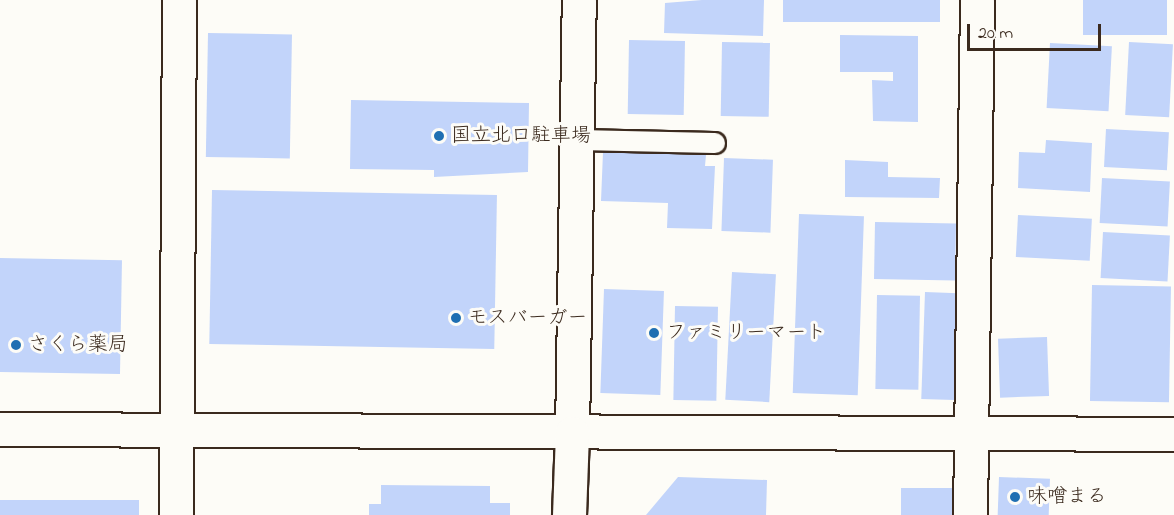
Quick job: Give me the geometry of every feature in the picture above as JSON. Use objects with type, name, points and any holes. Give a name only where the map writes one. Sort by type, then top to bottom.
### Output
[{"type":"street","points":[[176,515],[179,0]]},
{"type":"street","points":[[569,515],[579,0]]},
{"type":"street","points":[[970,515],[976,0]]},
{"type":"street","points":[[0,429],[572,433],[970,430],[1174,434]]},
{"type":"lane","points":[[578,140],[715,143]]},
{"type":"building","points":[[702,0],[764,0],[763,36],[664,33],[665,3]]},
{"type":"building","points":[[783,0],[940,0],[940,22],[783,22]]},
{"type":"building","points":[[1083,0],[1167,0],[1167,35],[1083,35]]},
{"type":"building","points":[[208,33],[292,34],[290,158],[206,157]]},
{"type":"building","points":[[840,35],[918,36],[918,122],[873,121],[872,80],[893,81],[893,72],[840,72]]},
{"type":"building","points":[[629,40],[685,41],[684,115],[628,114]]},
{"type":"building","points":[[722,42],[770,43],[769,117],[721,116]]},
{"type":"building","points":[[1129,42],[1173,44],[1169,117],[1125,115]]},
{"type":"building","points":[[1050,43],[1112,46],[1109,111],[1047,108]]},
{"type":"building","name":"国立北口駐車場","points":[[351,100],[529,103],[528,172],[434,177],[434,170],[350,169]]},
{"type":"building","points":[[1106,129],[1169,132],[1167,170],[1104,167]]},
{"type":"building","points":[[1046,140],[1092,143],[1090,192],[1018,188],[1019,152],[1045,153]]},
{"type":"building","points":[[603,152],[706,155],[705,166],[715,166],[712,229],[667,228],[668,203],[601,201]]},
{"type":"building","points":[[724,158],[773,160],[770,233],[721,231]]},
{"type":"building","points":[[845,160],[888,162],[888,177],[940,178],[939,198],[845,197]]},
{"type":"building","points":[[1102,178],[1170,182],[1168,226],[1100,223]]},
{"type":"building","points":[[212,190],[497,195],[494,349],[209,344]]},
{"type":"building","points":[[799,214],[864,216],[858,395],[793,393]]},
{"type":"building","points":[[1018,215],[1092,219],[1090,261],[1016,257]]},
{"type":"building","points":[[875,222],[956,223],[955,280],[874,279]]},
{"type":"building","points":[[1103,232],[1170,236],[1168,281],[1101,278]]},
{"type":"building","points":[[0,258],[122,260],[120,374],[0,372]]},
{"type":"building","points":[[732,272],[776,274],[769,402],[725,400]]},
{"type":"building","points":[[1092,285],[1171,286],[1169,402],[1090,401]]},
{"type":"building","points":[[604,289],[664,291],[660,395],[600,393]]},
{"type":"building","points":[[925,292],[958,293],[954,400],[921,399]]},
{"type":"building","points":[[877,295],[920,296],[918,390],[875,389]]},
{"type":"building","points":[[675,306],[718,307],[716,401],[673,400]]},
{"type":"building","points":[[1047,337],[1049,396],[1000,398],[998,339]]},
{"type":"building","points":[[678,477],[767,480],[766,515],[646,515]]},
{"type":"building","points":[[999,477],[1050,479],[1049,515],[998,515]]},
{"type":"building","points":[[381,485],[490,486],[490,503],[510,503],[510,515],[369,515],[369,504],[381,504]]},
{"type":"building","points":[[901,488],[952,488],[952,515],[901,515]]},
{"type":"building","points":[[0,500],[139,500],[139,515],[0,515]]},
{"type":"place","name":"国立北口駐車場","points":[[439,136]]},
{"type":"place","name":"モスバーガー","points":[[456,318]]},
{"type":"place","name":"ファミリーマート","points":[[654,333]]},
{"type":"place","name":"さくら薬局","points":[[16,345]]},
{"type":"place","name":"味噌まる","points":[[1015,497]]}]
